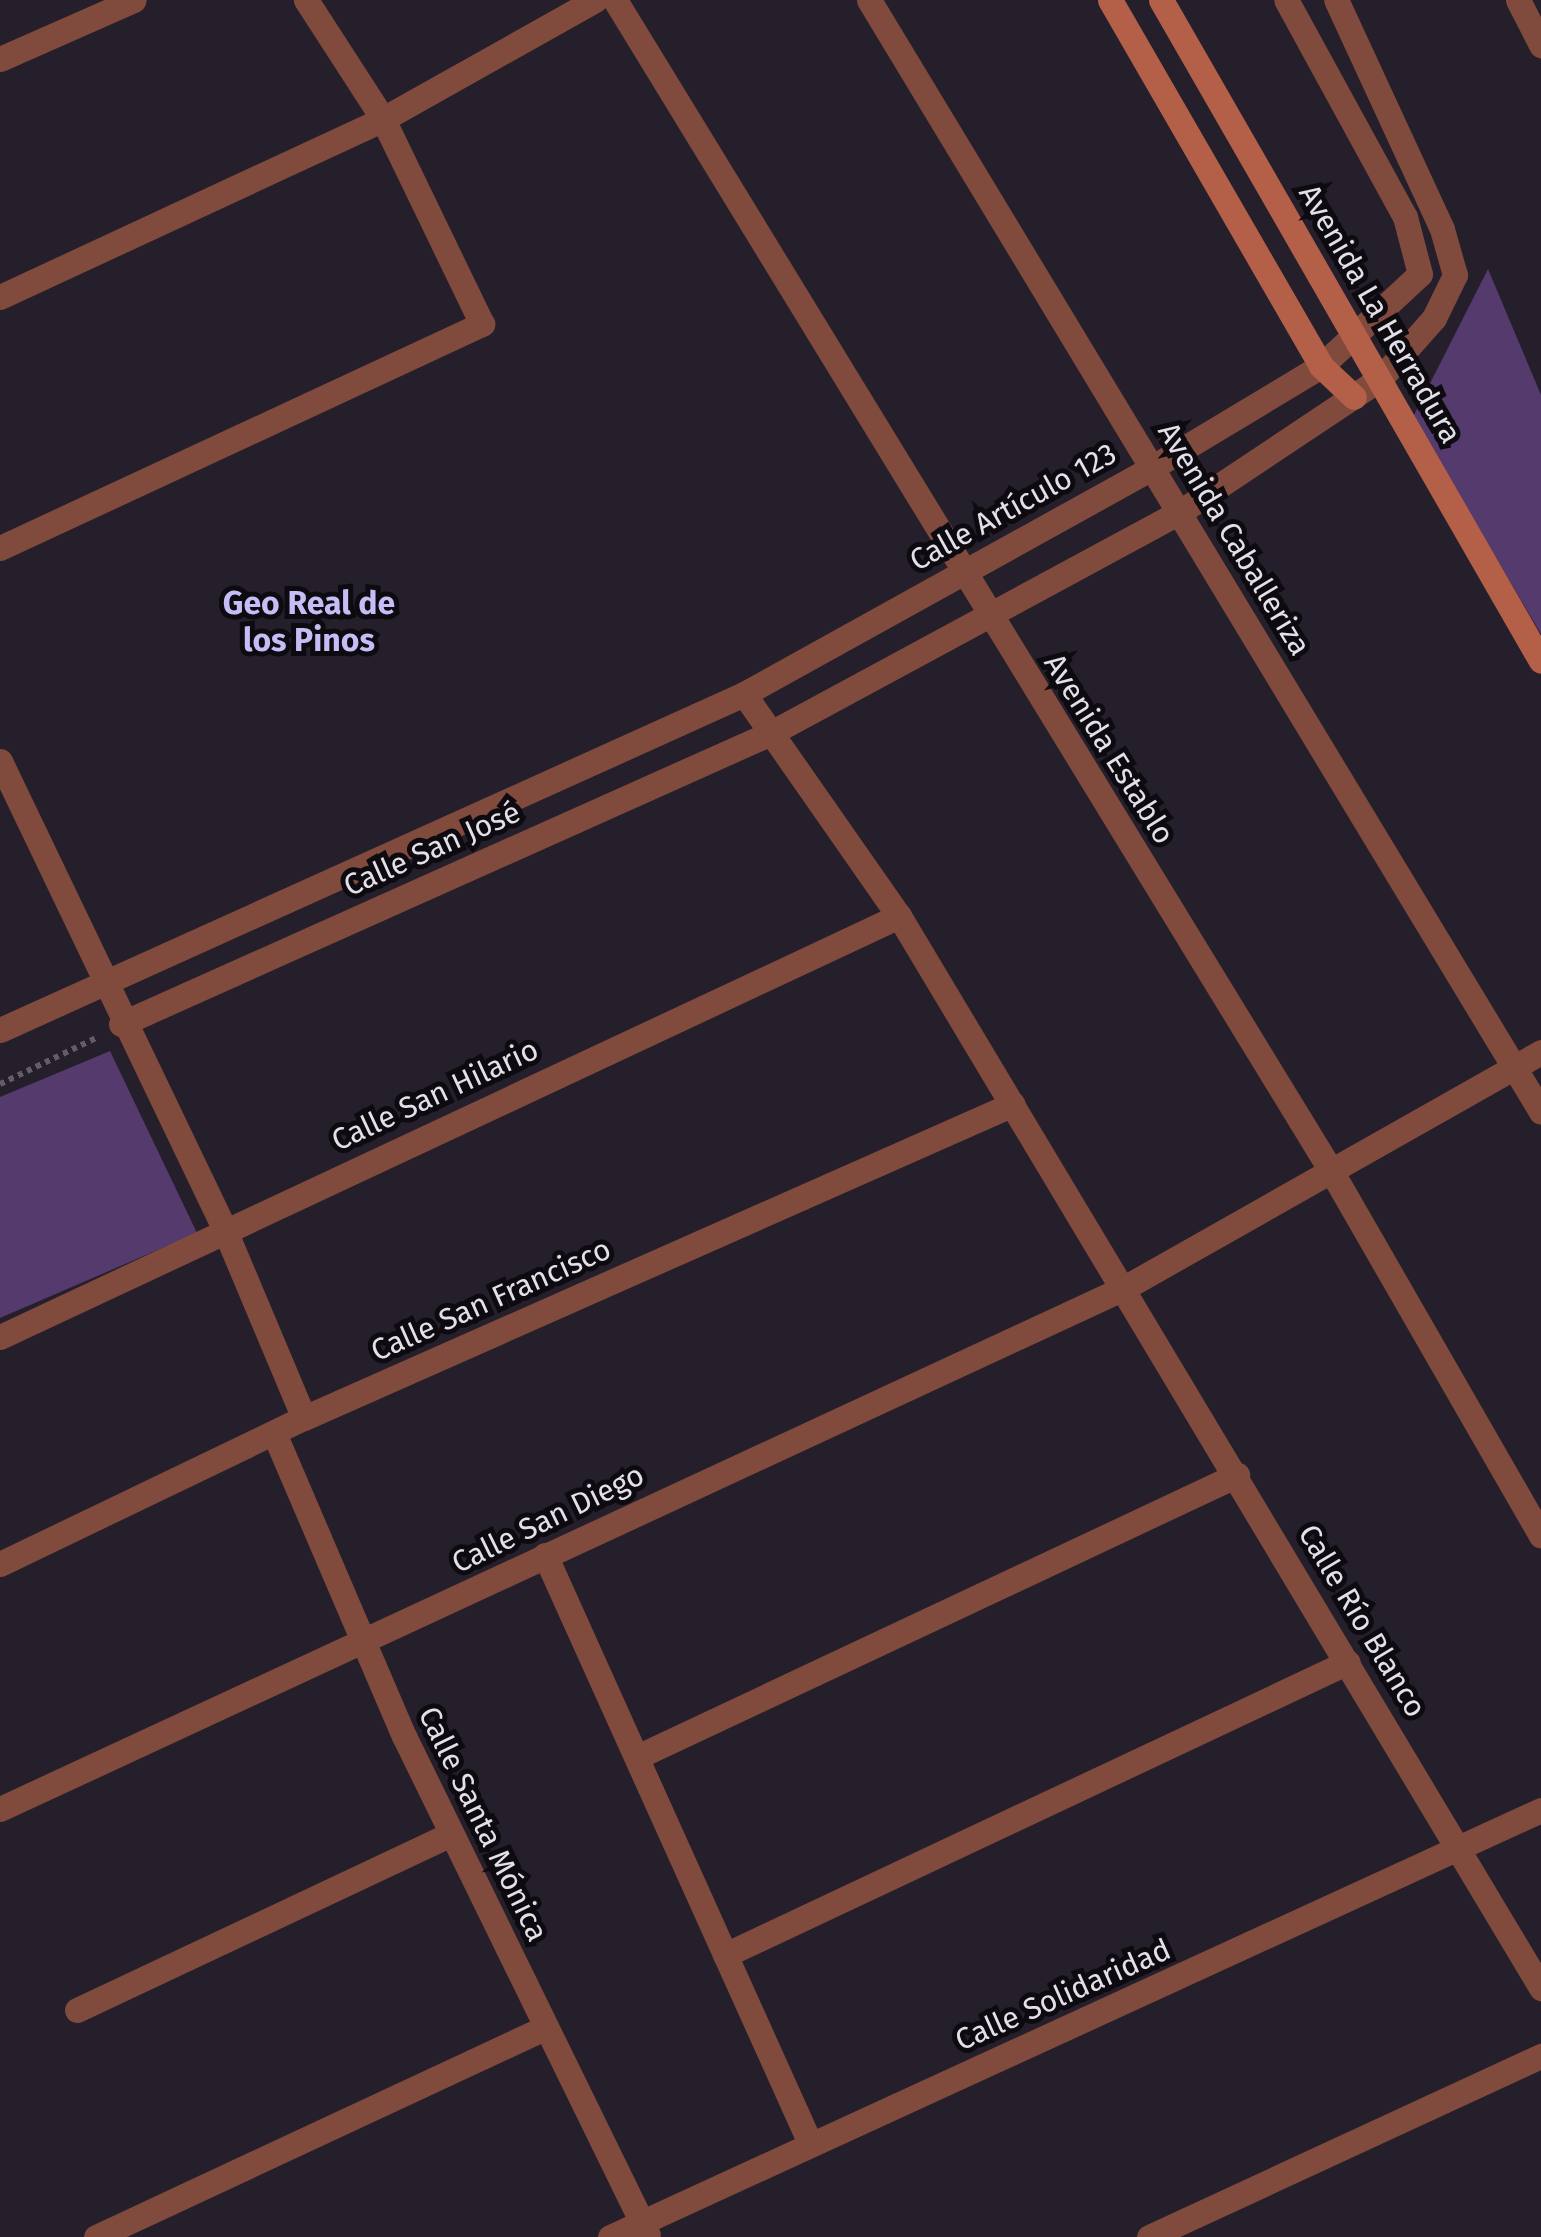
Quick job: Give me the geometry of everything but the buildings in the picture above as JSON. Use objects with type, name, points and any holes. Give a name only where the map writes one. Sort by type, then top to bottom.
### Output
[{"type":"street","points":[[2,54],[134,0]]},
{"type":"street","points":[[0,548],[482,324],[383,119],[306,0]]},
{"type":"street","points":[[0,297],[383,119],[595,0]]},
{"type":"street","name":"Avenida Establo","points":[[615,0],[1333,1174],[1541,1536]]},
{"type":"street","name":"Avenida Caballeriza","points":[[869,0],[1541,1112]]},
{"type":"street","points":[[1110,0],[1321,366],[1354,397]]},
{"type":"street","name":"Avenida La Herradura","points":[[1161,0],[1541,661]]},
{"type":"street","name":"Calle Artículo 123","points":[[744,694],[1153,467],[1321,366],[1420,274],[1405,217],[1286,0]]},
{"type":"street","points":[[770,733],[987,612],[1180,512],[1381,378],[1434,318],[1455,276],[1442,229],[1336,0]]},
{"type":"street","points":[[1518,0],[1541,44]]},
{"type":"street","name":"Calle Río Blanco","points":[[744,694],[899,916],[1238,1474],[1541,1988]]},
{"type":"street","name":"Calle San José","points":[[0,1030],[104,987],[744,694]]},
{"type":"street","name":"Calle San José","points":[[121,1024],[770,733]]},
{"type":"street","points":[[0,761],[6,789],[224,1228],[304,1418]]},
{"type":"street","name":"Calle San Hilario","points":[[0,1337],[224,1228],[899,916]]},
{"type":"street","name":"Calle San Diego","points":[[0,1809],[365,1645],[544,1555],[1124,1288],[1333,1174],[1541,1052]]},
{"type":"street","name":"Calle San Francisco","points":[[0,1564],[304,1418],[1012,1104]]},
{"type":"street","name":"Calle Santa Mónica","points":[[274,1433],[451,1834],[646,2230]]},
{"type":"street","points":[[640,1756],[1238,1474]]},
{"type":"street","points":[[544,1555],[640,1756],[810,2144]]},
{"type":"street","points":[[725,1955],[1348,1662]]},
{"type":"street","name":"Calle Solidaridad","points":[[610,2237],[646,2230],[810,2144],[1460,1852],[1541,1810]]},
{"type":"street","points":[[77,2010],[451,1834]]},
{"type":"street","points":[[96,2237],[545,2028]]},
{"type":"street","points":[[1149,2237],[1541,2056]]},
{"type":"path","points":[[0,1084],[121,1024]]},
{"type":"shaded area","points":[[1488,269],[1541,395],[1541,634],[1413,417]]},
{"type":"shaded area","points":[[110,1051],[197,1233],[0,1318],[0,1097]]},
{"type":"district","name":"Geo Real de los Pinos","points":[[309,622]]}]
